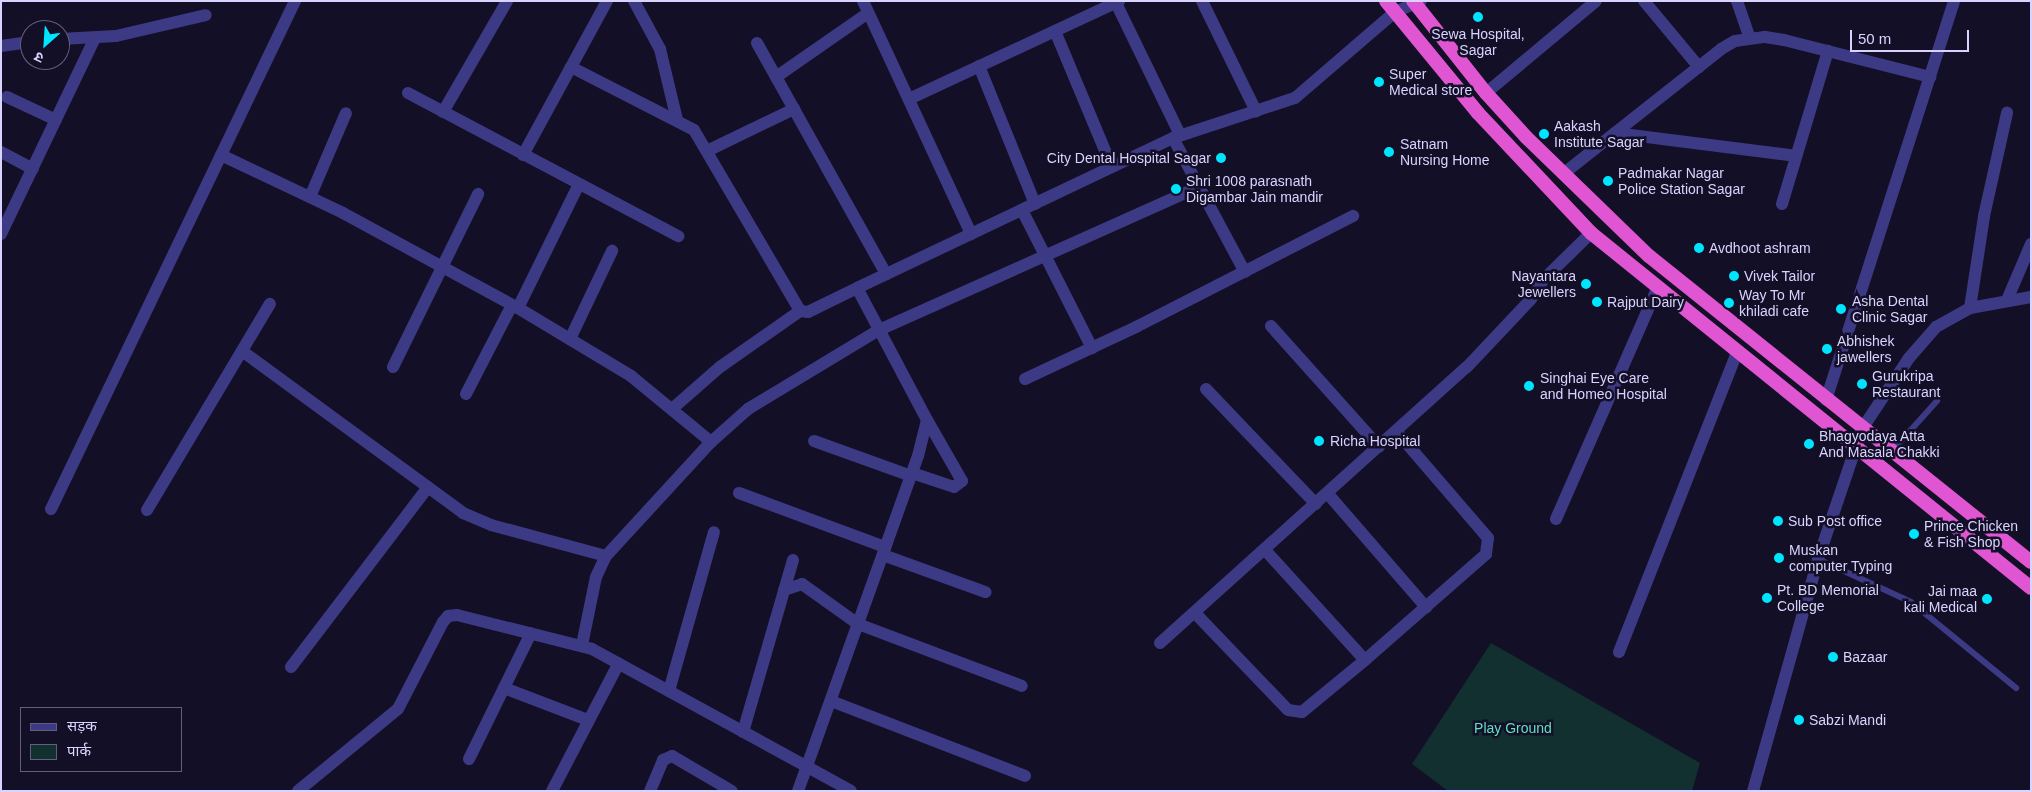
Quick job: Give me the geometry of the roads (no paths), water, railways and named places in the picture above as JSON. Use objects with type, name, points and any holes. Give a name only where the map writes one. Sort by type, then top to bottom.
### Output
[{"type":"highway","points":[[1417,3],[1486,93],[1563,174],[1649,256],[1891,453],[2031,562]]},
{"type":"highway","points":[[1391,7],[1478,113],[1591,233],[1657,289],[2031,588]]},
{"type":"street","points":[[51,510],[295,1]]},
{"type":"street","points":[[444,112],[507,1]]},
{"type":"street","points":[[523,155],[607,1]]},
{"type":"street","points":[[634,1],[660,50],[677,120]]},
{"type":"street","points":[[1202,1],[1256,111]]},
{"type":"street","points":[[1486,93],[1596,1]]},
{"type":"street","points":[[1644,1],[1699,67]]},
{"type":"street","points":[[1737,1],[1750,38]]},
{"type":"street","points":[[1826,400],[1954,1]]},
{"type":"street","points":[[908,99],[1118,2],[1198,187],[1244,272]]},
{"type":"street","points":[[672,409],[720,366],[800,311],[808,312],[1176,137],[1295,98],[1391,7],[1417,3]]},
{"type":"street","points":[[776,77],[866,7],[971,234]]},
{"type":"street","points":[[70,39],[95,38],[206,15]]},
{"type":"street","points":[[1055,31],[1112,167]]},
{"type":"street","points":[[1,234],[6,214],[33,169],[95,38]]},
{"type":"street","points":[[1563,174],[1722,49],[1750,38],[1784,40],[1930,77]]},
{"type":"street","points":[[1,46],[20,43]]},
{"type":"street","points":[[757,43],[886,274]]},
{"type":"street","points":[[1782,204],[1828,51]]},
{"type":"street","points":[[979,66],[1035,204]]},
{"type":"street","points":[[571,67],[694,130],[800,311]]},
{"type":"street","points":[[408,94],[678,236]]},
{"type":"street","points":[[7,97],[56,120]]},
{"type":"street","points":[[707,151],[794,109]]},
{"type":"street","points":[[310,197],[346,113]]},
{"type":"street","points":[[1970,308],[1984,216],[2007,113]]},
{"type":"street","points":[[1615,133],[1796,156]]},
{"type":"street","points":[[1,152],[33,169]]},
{"type":"street","points":[[222,155],[310,197],[515,306],[631,376],[711,442]]},
{"type":"street","points":[[466,394],[515,306],[578,184]]},
{"type":"street","points":[[582,645],[596,576],[606,556],[711,442],[748,409],[879,330],[1198,187]]},
{"type":"street","points":[[392,367],[478,194]]},
{"type":"street","points":[[1022,210],[1092,348]]},
{"type":"street","points":[[1024,379],[1092,348],[1353,216]]},
{"type":"street","points":[[1160,643],[1266,551],[1466,367],[1531,299],[1544,279],[1591,233]]},
{"type":"street","points":[[2007,300],[2031,244]]},
{"type":"street","points":[[570,339],[612,251]]},
{"type":"street","points":[[814,441],[954,487],[962,481],[927,420],[857,288]]},
{"type":"street","points":[[1556,519],[1657,289]]},
{"type":"street","points":[[1753,791],[1818,559],[1854,447],[1862,429],[1923,341],[1936,327],[1970,308],[2031,297]]},
{"type":"street","points":[[147,510],[270,304]]},
{"type":"street","points":[[1271,326],[1379,447]]},
{"type":"street","points":[[242,351],[457,509],[491,525],[606,556]]},
{"type":"street","points":[[1619,652],[1737,353]]},
{"type":"street","points":[[1206,389],[1316,504]]},
{"type":"street","points":[[798,791],[911,474],[927,420]]},
{"type":"street","points":[[1195,613],[1288,710],[1302,712],[1426,608],[1486,554],[1490,546],[1488,538],[1396,432]]},
{"type":"street","points":[[291,667],[428,487]]},
{"type":"street","points":[[739,494],[985,592]]},
{"type":"street","points":[[1328,494],[1426,608]]},
{"type":"street","points":[[669,691],[714,532]]},
{"type":"street","points":[[1266,551],[1365,660]]},
{"type":"street","points":[[743,732],[793,560]]},
{"type":"street","points":[[784,590],[802,584],[858,624],[1022,686]]},
{"type":"street","points":[[298,791],[398,709],[448,616],[457,614],[582,645],[619,663],[806,768],[851,791]]},
{"type":"street","points":[[469,759],[531,633]]},
{"type":"street","points":[[552,791],[619,663]]},
{"type":"street","points":[[504,688],[588,720]]},
{"type":"street","points":[[831,701],[1025,776]]},
{"type":"street","points":[[650,791],[663,760],[672,756],[732,791]]},
{"type":"lane","points":[[1891,453],[1937,401]]},
{"type":"lane","points":[[1818,559],[1911,602],[2016,688]]},
{"type":"place","name":"Sewa Hospital, Sagar","points":[[1478,17]]},
{"type":"place","name":"Super Medical store","points":[[1379,82]]},
{"type":"place","name":"Aakash Institute Sagar","points":[[1544,134]]},
{"type":"place","name":"Satnam Nursing Home","points":[[1389,152]]},
{"type":"place","name":"City Dental Hospital Sagar","points":[[1221,158]]},
{"type":"place","name":"Padmakar Nagar Police Station Sagar","points":[[1608,181]]},
{"type":"place","name":"Shri 1008 parasnath Digambar Jain mandir","points":[[1176,189]]},
{"type":"place","name":"Avdhoot ashram","points":[[1699,248]]},
{"type":"place","name":"Vivek Tailor","points":[[1734,276]]},
{"type":"place","name":"Nayantara Jewellers","points":[[1586,284]]},
{"type":"place","name":"Rajput Dairy","points":[[1597,302]]},
{"type":"place","name":"Way To Mr khiladi cafe","points":[[1729,303]]},
{"type":"place","name":"Asha Dental Clinic Sagar","points":[[1841,309]]},
{"type":"place","name":"Abhishek jawellers","points":[[1827,349]]},
{"type":"place","name":"Gurukripa Restaurant","points":[[1862,384]]},
{"type":"place","name":"Singhai Eye Care and Homeo Hospital","points":[[1529,386]]},
{"type":"place","name":"Richa Hospital","points":[[1319,441]]},
{"type":"place","name":"Bhagyodaya Atta And Masala Chakki","points":[[1809,444]]},
{"type":"place","name":"Sub Post office","points":[[1778,521]]},
{"type":"place","name":"Prince Chicken & Fish Shop","points":[[1914,534]]},
{"type":"place","name":"Muskan computer Typing","points":[[1779,558]]},
{"type":"place","name":"Pt. BD Memorial College","points":[[1767,598]]},
{"type":"place","name":"Jai maa kali Medical","points":[[1987,599]]},
{"type":"place","name":"Bazaar","points":[[1833,657]]},
{"type":"place","name":"Sabzi Mandi","points":[[1799,720]]},
{"type":"park label","name":"Play Ground","points":[[1513,728]]}]
